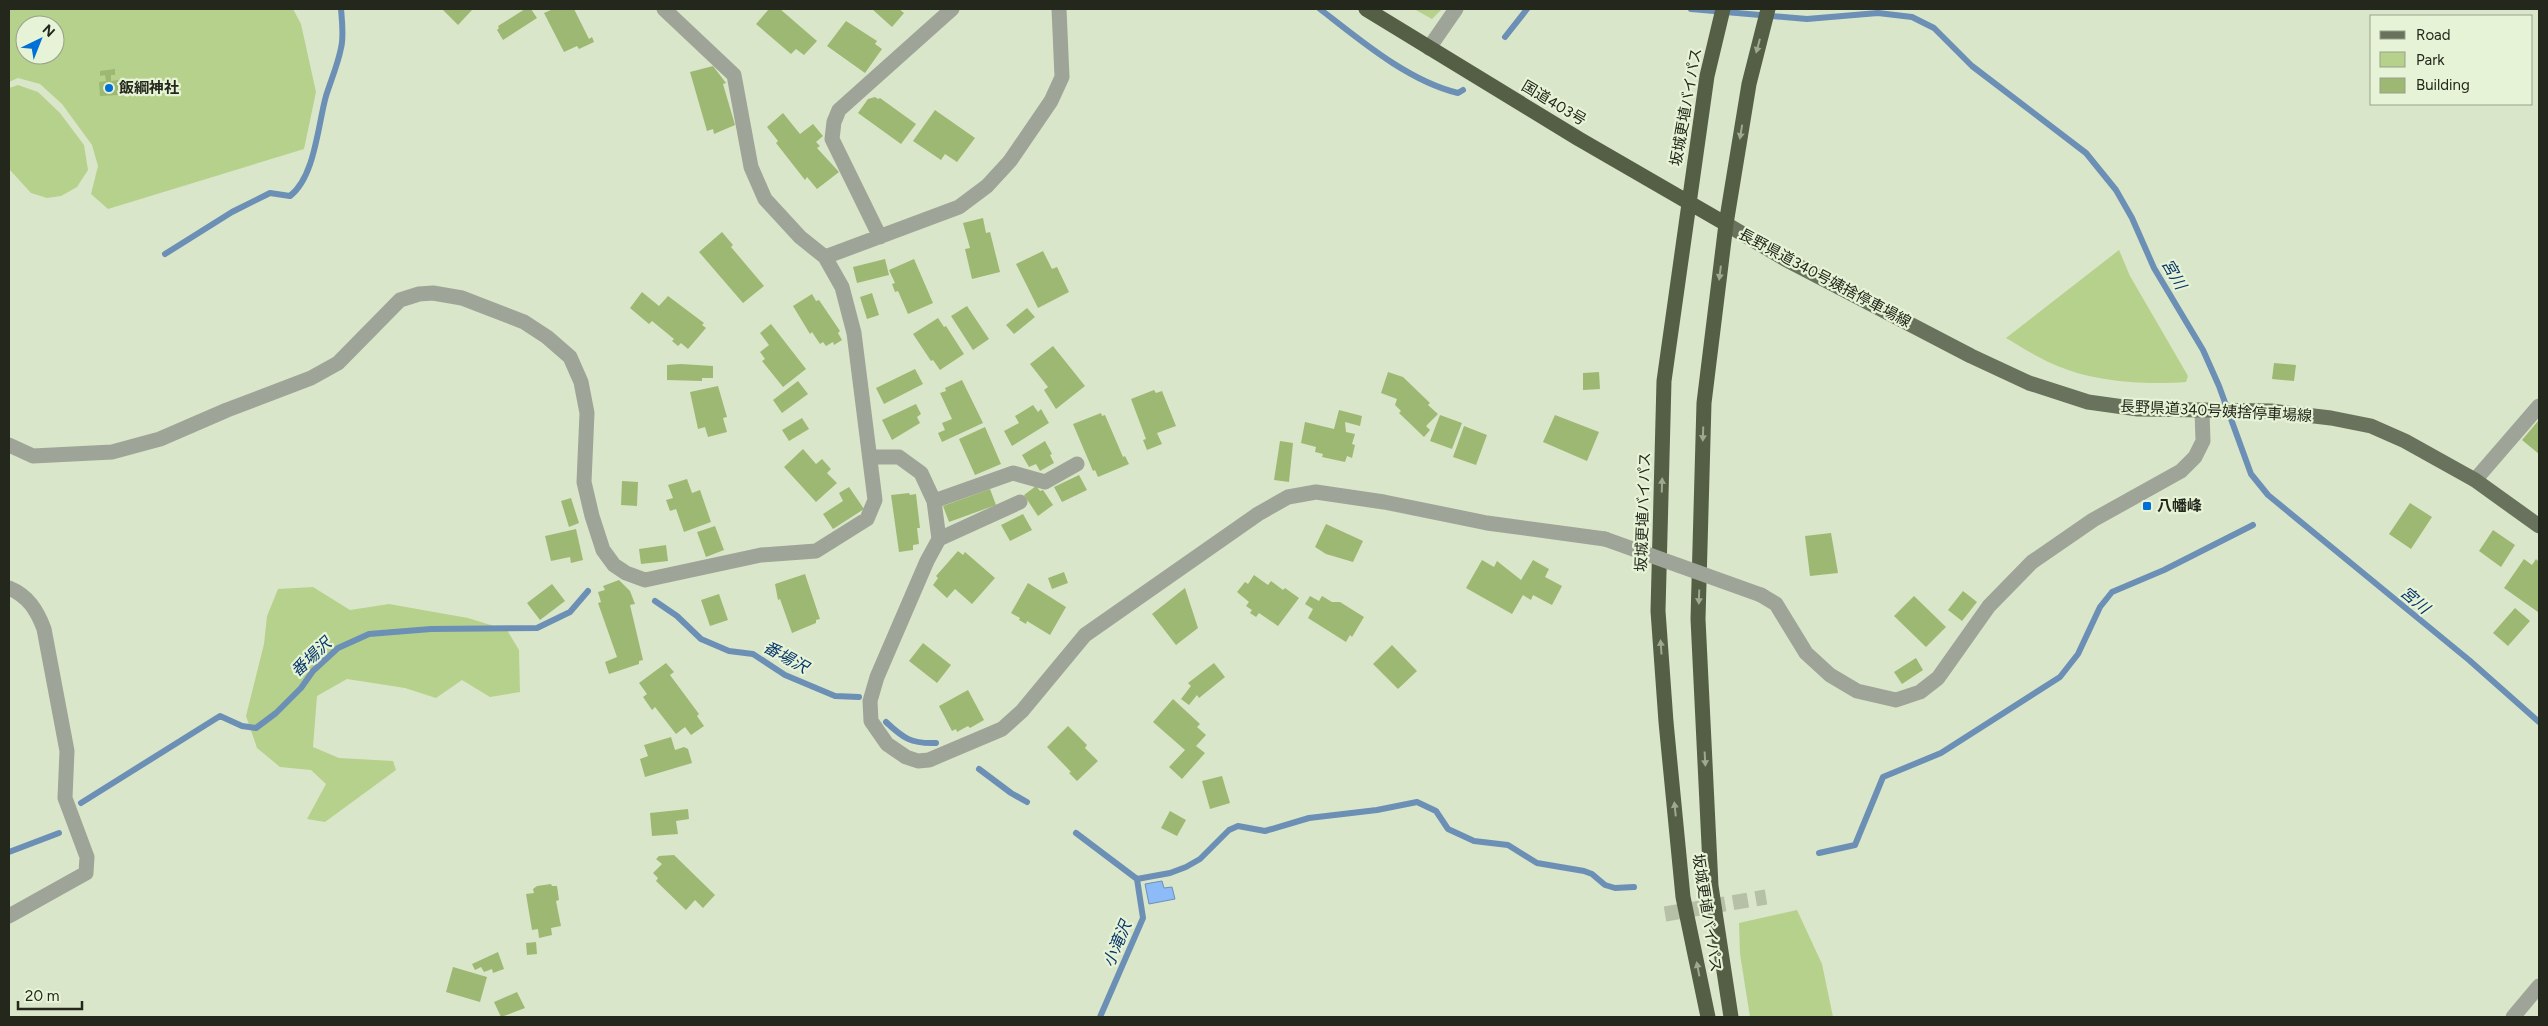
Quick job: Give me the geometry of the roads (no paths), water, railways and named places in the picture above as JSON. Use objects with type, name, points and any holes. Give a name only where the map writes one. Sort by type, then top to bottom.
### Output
[{"type":"highway","name":"国道403号","points":[[1366,9],[1726,224]]},
{"type":"highway","name":"坂城更埴バイパス","points":[[1708,1017],[1684,897],[1666,722],[1658,611],[1664,381],[1707,76],[1723,9]]},
{"type":"highway","name":"坂城更埴バイパス","points":[[1730,1017],[1711,886],[1698,619],[1704,402],[1726,224],[1748,84],[1768,9]]},
{"type":"main road","name":"長野県道340号姨捨停車場線","points":[[1726,224],[1820,277],[1971,356],[2030,383],[2098,403],[2138,410],[2271,411],[2331,418],[2371,426],[2405,441],[2475,480],[2539,526]]},
{"type":"street","points":[[9,445],[33,456],[112,452],[160,439],[311,378],[338,363],[400,300],[419,294],[433,293],[462,298],[524,322],[547,337],[570,358],[581,382],[587,413],[584,482],[592,516],[603,550],[608,558],[626,573],[645,580],[760,555],[816,551],[867,519],[876,500],[854,333],[842,287],[825,257],[800,237],[765,199],[751,167],[734,75],[664,9]]},
{"type":"street","points":[[880,236],[832,138],[834,122],[839,110],[952,9]]},
{"type":"street","points":[[825,257],[959,207],[987,186],[1010,161],[1050,101],[1062,78],[1059,9]]},
{"type":"street","points":[[1429,48],[1456,9]]},
{"type":"street","points":[[2475,480],[2539,406]]},
{"type":"street","points":[[870,457],[899,457],[922,473],[934,501],[939,539],[927,561],[877,677],[870,701],[871,721],[877,732],[896,752],[918,761],[929,760],[1002,729],[1022,711],[1092,630],[1258,514],[1288,497],[1316,492],[1384,502],[1487,523],[1605,539],[1761,595],[1776,604],[1806,653],[1830,675],[1857,691],[1896,700],[1920,692],[1938,678],[1989,606],[2032,562],[2094,520],[2181,471],[2195,457],[2203,441],[2208,411]]},
{"type":"street","points":[[934,501],[1012,473],[1045,482],[1077,464]]},
{"type":"street","points":[[939,539],[1020,502]]},
{"type":"street","points":[[9,588],[22,594],[38,612],[44,629],[67,751],[65,798],[87,857],[86,873],[9,916]]},
{"type":"street","points":[[2513,1017],[2539,986]]},
{"type":"water","points":[[1162,881],[1164,888],[1172,887],[1175,899],[1149,904],[1145,884]]},
{"type":"waterway","points":[[165,254],[232,212],[270,193],[290,196],[298,187],[310,163],[326,96],[340,54],[343,34],[341,9]]},
{"type":"waterway","points":[[1320,9],[1368,46],[1403,69],[1439,87],[1458,93],[1463,90]]},
{"type":"waterway","points":[[1505,37],[1527,9]]},
{"type":"waterway","name":"宮川","points":[[1691,9],[1807,19],[1878,13],[1912,17],[1934,28],[1972,66],[2086,153],[2116,190],[2132,218],[2154,268],[2203,350],[2219,386],[2251,474],[2268,495],[2469,660],[2539,722]]},
{"type":"waterway","points":[[1819,853],[1855,845],[1883,777],[1941,753],[2060,677],[2078,654],[2100,607],[2112,592],[2164,570],[2253,525]]},
{"type":"waterway","name":"番場沢","points":[[81,803],[220,716],[242,726],[256,728],[276,713],[301,688],[313,671],[338,648],[369,634],[431,629],[537,628],[570,612],[588,591]]},
{"type":"waterway","name":"番場沢","points":[[655,601],[677,616],[701,639],[729,651],[753,654],[785,675],[835,696],[859,697]]},
{"type":"waterway","name":"番場沢","points":[[886,722],[908,739],[936,743]]},
{"type":"waterway","name":"番場沢","points":[[979,769],[1011,793],[1027,802]]},
{"type":"waterway","points":[[1137,879],[1170,873],[1186,867],[1200,859],[1229,830],[1238,826],[1265,831],[1309,818],[1377,810],[1417,802],[1436,811],[1448,829],[1474,841],[1508,845],[1537,863],[1584,871],[1592,874],[1605,885],[1615,888],[1634,887]]},
{"type":"waterway","name":"番場沢","points":[[9,852],[59,833]]},
{"type":"waterway","name":"番場沢","points":[[1076,833],[1137,879]]},
{"type":"waterway","name":"小滝沢","points":[[1100,1017],[1143,918],[1137,879]]},
{"type":"tunnel","points":[[1665,914],[1766,897]]},
{"type":"place","name":"飯綱神社","points":[[109,88]]},
{"type":"place","name":"八幡峰","points":[[2147,506]]}]
